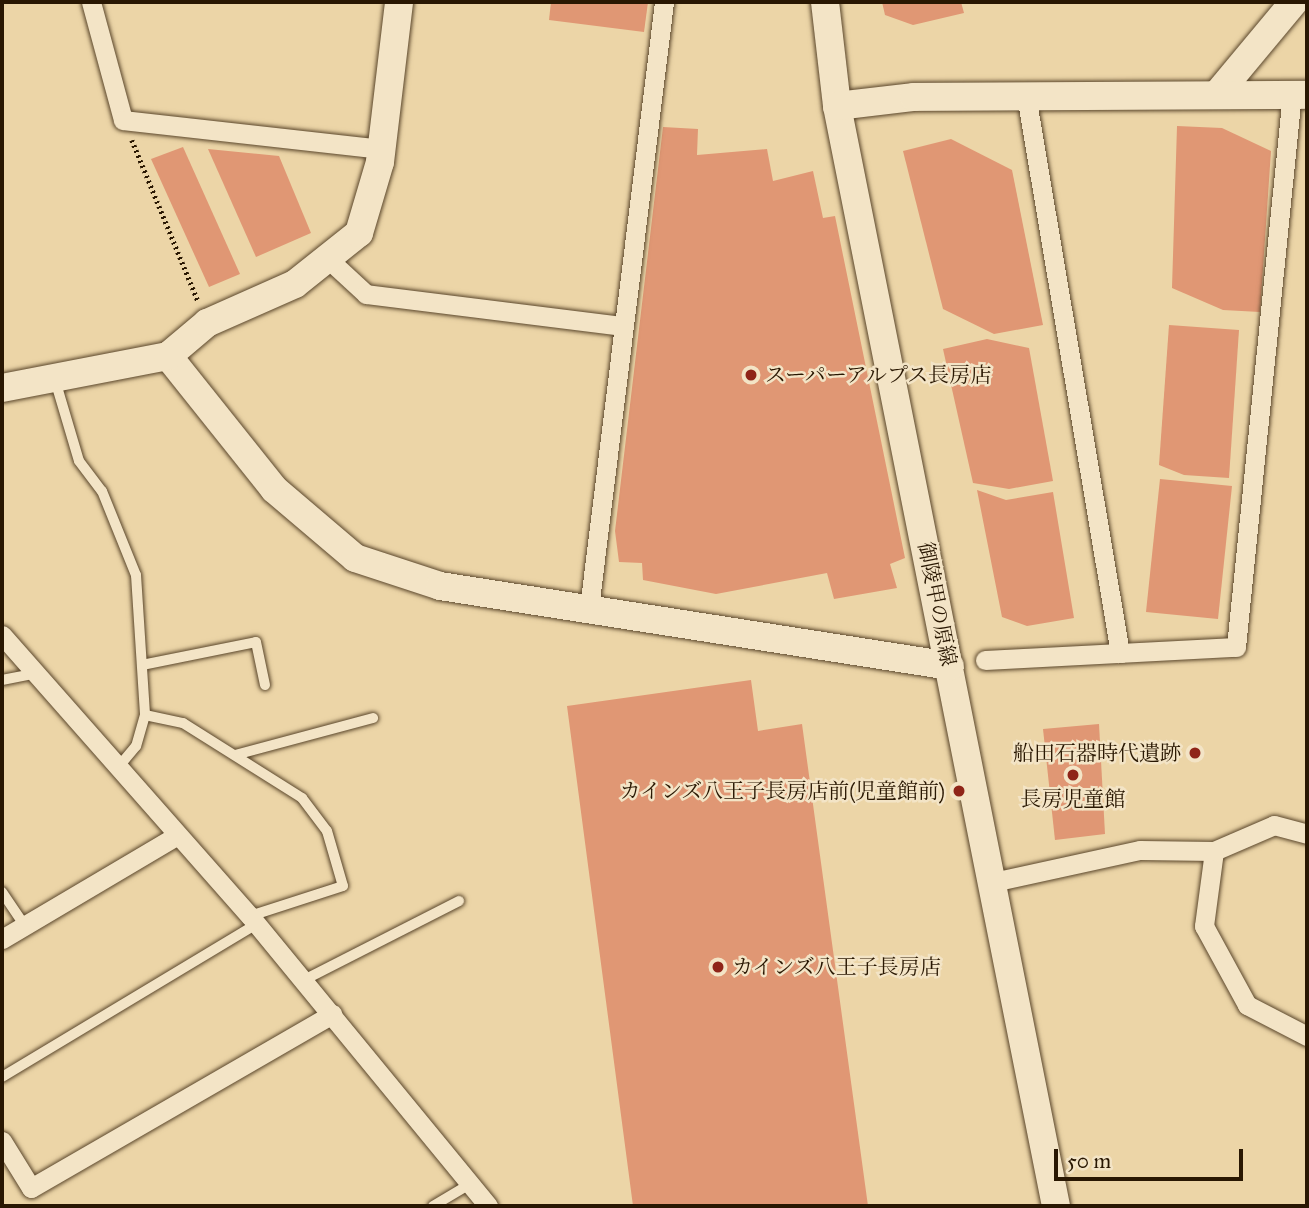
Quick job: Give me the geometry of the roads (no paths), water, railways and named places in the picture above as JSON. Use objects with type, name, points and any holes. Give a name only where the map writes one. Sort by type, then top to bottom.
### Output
[{"type":"street","points":[[90,2],[123,120],[381,149]]},
{"type":"street","points":[[2,388],[167,356],[207,323],[295,284],[359,233],[381,149],[399,2]]},
{"type":"street","points":[[589,608],[622,326],[628,318],[664,2]]},
{"type":"street","name":"御陵甲の原線","points":[[825,2],[837,106],[1056,1206]]},
{"type":"street","points":[[1219,92],[1294,2]]},
{"type":"street","points":[[837,106],[1026,95],[1219,92],[1300,95],[1236,647],[985,660]]},
{"type":"street","points":[[1026,95],[1120,653]]},
{"type":"street","points":[[327,258],[366,294],[622,326]]},
{"type":"street","points":[[167,356],[274,489],[355,558],[440,586],[950,666]]},
{"type":"street","points":[[2,635],[176,836],[254,920],[488,1206]]},
{"type":"street","points":[[993,882],[1140,850],[1213,851],[1274,825],[1307,834]]},
{"type":"street","points":[[2,939],[176,836]]},
{"type":"street","points":[[1213,851],[1204,926],[1247,1005],[1307,1036]]},
{"type":"street","points":[[2,1141],[31,1188],[332,1014]]},
{"type":"lane","points":[[55,379],[79,461],[102,491],[136,575],[145,715],[136,746],[117,769]]},
{"type":"lane","points":[[142,665],[256,642],[265,685]]},
{"type":"lane","points":[[2,680],[33,674]]},
{"type":"lane","points":[[2,1077],[254,920],[343,886],[327,831],[302,798],[183,723],[145,715]]},
{"type":"lane","points":[[235,755],[373,718]]},
{"type":"lane","points":[[2,892],[24,925]]},
{"type":"lane","points":[[304,980],[459,901]]},
{"type":"lane","points":[[433,1206],[471,1183]]},
{"type":"place","name":"スーパーアルプス長房店","points":[[751,375]]},
{"type":"place","name":"船田石器時代遺跡","points":[[1195,753]]},
{"type":"place","name":"長房児童館","points":[[1073,775]]},
{"type":"place","name":"カインズ八王子長房店前(児童館前)","points":[[959,791]]},
{"type":"place","name":"カインズ八王子長房店","points":[[718,967]]}]
